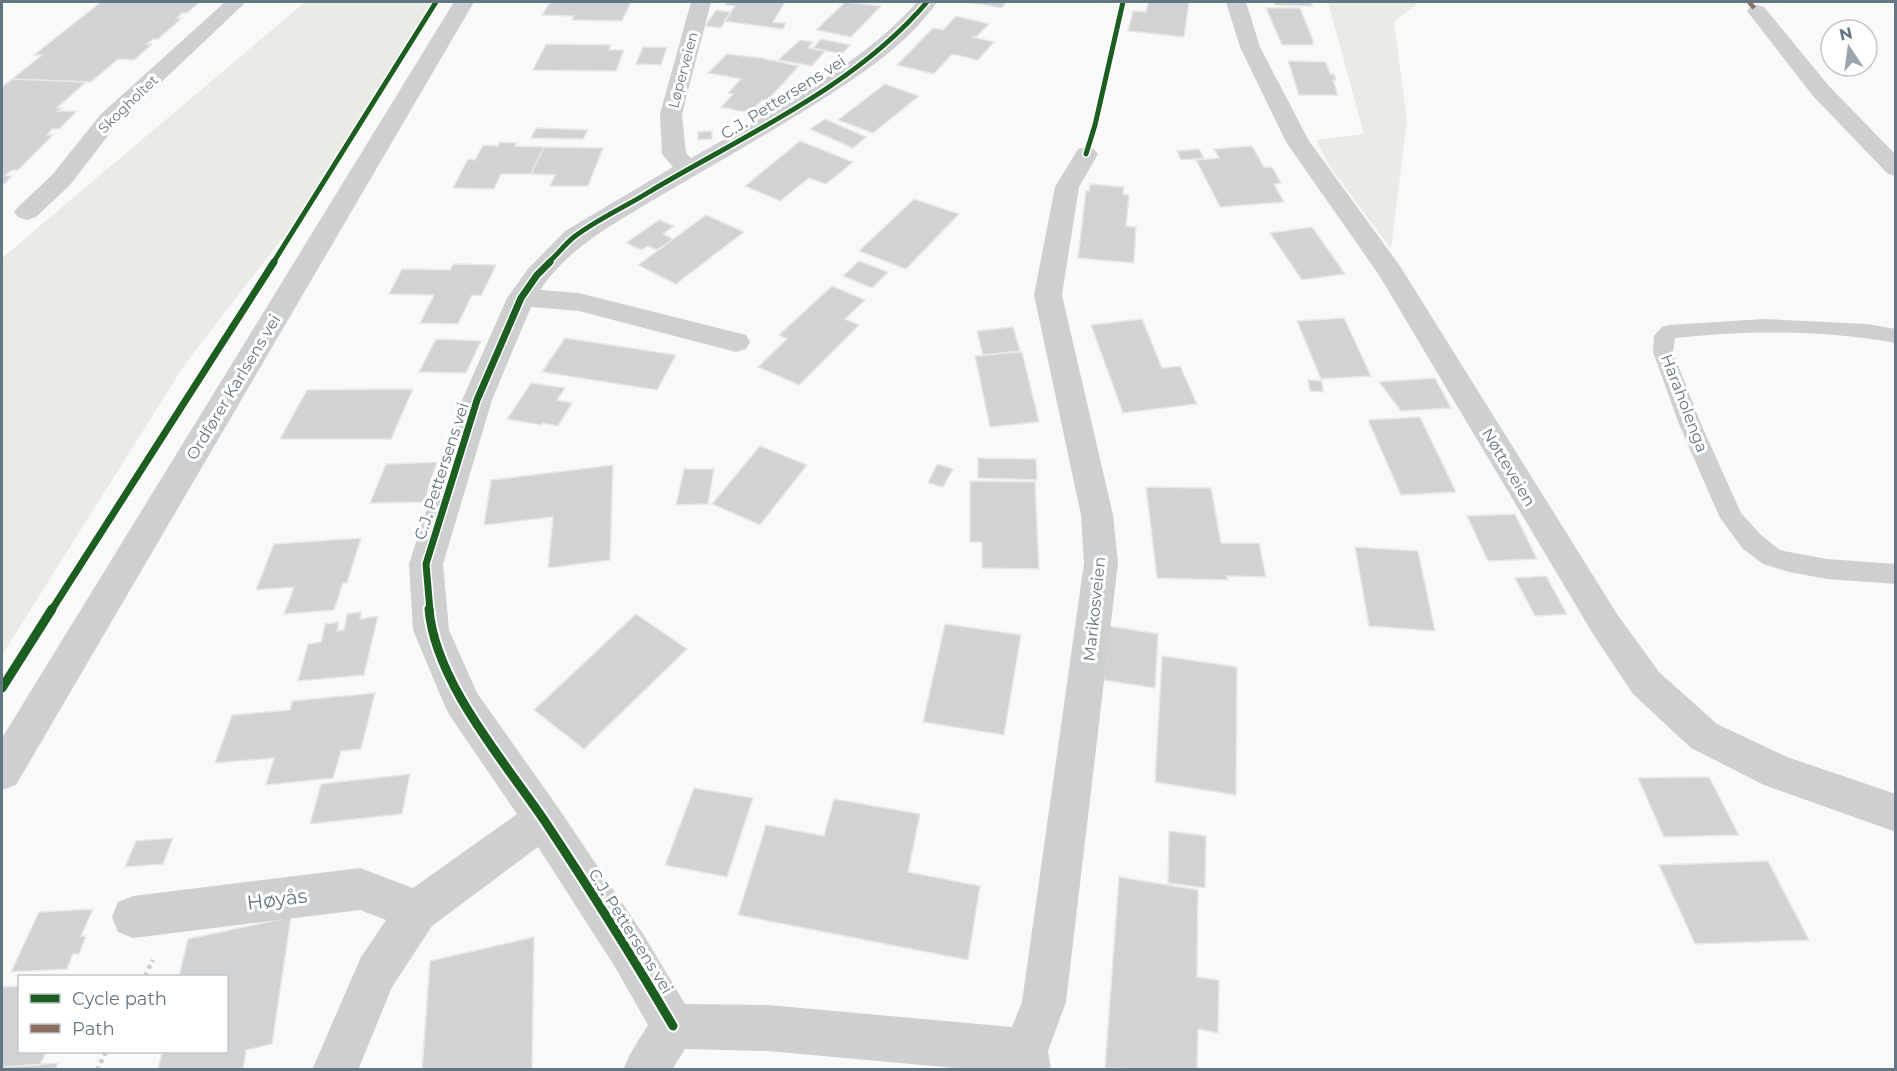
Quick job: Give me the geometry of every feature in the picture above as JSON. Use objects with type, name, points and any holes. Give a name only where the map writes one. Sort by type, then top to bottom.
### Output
[{"type":"street","name":"Skogholtet","points":[[27,212],[61,180],[109,119],[236,2]]},
{"type":"street","name":"Ordfører Karlsens vei","points":[[2,772],[464,2]]},
{"type":"street","name":"Løperveien","points":[[688,169],[674,154],[671,114],[701,2]]},
{"type":"street","name":"C.J. Pettersens vei","points":[[673,1026],[630,952],[543,819],[463,704],[431,630],[426,564],[477,400],[521,298],[537,275],[574,237],[688,169],[743,140],[860,66],[905,28],[927,2]]},
{"type":"street","name":"Nøtteveien","points":[[1236,2],[1250,48],[1298,142],[1391,272],[1605,624],[1647,683],[1704,736],[1778,772],[1896,813]]},
{"type":"street","points":[[1757,11],[1821,92],[1896,169]]},
{"type":"street","name":"Marikosveien","points":[[1027,1060],[1044,1002],[1101,563],[1097,515],[1048,295],[1067,188],[1086,154]]},
{"type":"street","points":[[521,298],[579,302],[736,342]]},
{"type":"street","points":[[335,1070],[376,972],[417,911],[543,819]]},
{"type":"street","name":"Høyås","points":[[133,917],[360,889],[417,911]]},
{"type":"street","points":[[646,1070],[673,1026],[768,1028],[1027,1060]]},
{"type":"lane","name":"Haraholenga","points":[[1896,336],[1868,331],[1766,326],[1705,328],[1669,332],[1665,336],[1663,352],[1690,424],[1732,518],[1752,542],[1772,557],[1789,562],[1896,574]]},
{"type":"path","points":[[97,1070],[106,1053]]},
{"type":"shaded area","points":[[305,2],[436,2],[322,187],[185,364],[2,655],[2,258]]},
{"type":"shaded area","points":[[1328,2],[1419,2],[1394,22],[1407,121],[1391,249],[1330,167],[1316,140],[1364,134]]},
{"type":"building","points":[[101,2],[200,2],[187,13],[182,13],[177,18],[182,18],[158,39],[153,39],[147,44],[152,44],[134,60],[118,59],[91,82],[12,79],[42,55],[34,55]]},
{"type":"building","points":[[550,2],[631,2],[622,21],[572,20],[574,16],[542,15]]},
{"type":"building","points":[[727,2],[785,2],[773,22],[786,23],[783,29],[724,21],[735,6],[725,5]]},
{"type":"building","points":[[845,2],[881,6],[851,37],[816,30]]},
{"type":"building","points":[[966,2],[1006,2],[1002,8]]},
{"type":"building","points":[[1148,2],[1189,2],[1184,37],[1128,31],[1133,11],[1146,12]]},
{"type":"building","points":[[1274,2],[1311,2],[1313,6],[1275,5]]},
{"type":"building","points":[[1266,8],[1300,8],[1313,45],[1282,45]]},
{"type":"building","points":[[716,10],[731,12],[721,28],[705,26]]},
{"type":"building","points":[[956,16],[989,24],[976,37],[972,37],[994,42],[978,60],[952,54],[934,74],[897,65],[933,28],[943,30]]},
{"type":"building","points":[[821,39],[850,45],[842,54],[813,48]]},
{"type":"building","points":[[800,40],[813,42],[808,48],[825,51],[812,66],[778,60]]},
{"type":"building","points":[[546,44],[611,45],[609,50],[624,50],[616,71],[533,70]]},
{"type":"building","points":[[643,47],[667,47],[661,65],[636,64]]},
{"type":"building","points":[[727,54],[799,66],[767,101],[762,100],[750,113],[721,107],[733,94],[728,93],[741,79],[708,73]]},
{"type":"building","points":[[1288,61],[1326,62],[1330,74],[1334,74],[1336,80],[1333,80],[1338,95],[1299,95]]},
{"type":"building","points":[[12,79],[86,82],[57,108],[62,108],[58,111],[77,111],[59,129],[52,129],[47,135],[53,135],[18,170],[12,170],[5,176],[12,176],[2,186],[2,87]]},
{"type":"building","points":[[885,84],[919,96],[873,133],[838,120]]},
{"type":"building","points":[[825,119],[866,137],[853,148],[810,129]]},
{"type":"building","points":[[536,128],[588,130],[583,139],[531,138]]},
{"type":"building","points":[[712,131],[712,139],[698,140],[698,132]]},
{"type":"building","points":[[800,141],[853,162],[826,184],[809,178],[780,201],[745,186]]},
{"type":"building","points":[[500,142],[517,143],[515,146],[544,147],[531,174],[501,174],[494,189],[453,188],[468,159],[475,160],[483,145],[498,146]]},
{"type":"building","points":[[1252,146],[1264,167],[1272,167],[1281,183],[1274,184],[1284,202],[1220,207],[1196,160],[1219,158],[1214,149]]},
{"type":"building","points":[[544,147],[603,148],[588,186],[550,186],[555,175],[531,174]]},
{"type":"building","points":[[1199,149],[1204,158],[1181,160],[1177,151]]},
{"type":"building","points":[[1090,184],[1124,187],[1123,194],[1129,195],[1126,226],[1136,227],[1134,263],[1078,258],[1086,191],[1089,191]]},
{"type":"building","points":[[914,199],[959,214],[906,269],[859,251]]},
{"type":"building","points":[[706,215],[744,232],[676,284],[638,265]]},
{"type":"building","points":[[659,220],[674,226],[663,234],[673,239],[657,250],[648,246],[641,250],[626,243]]},
{"type":"building","points":[[1312,227],[1345,274],[1302,280],[1270,233]]},
{"type":"building","points":[[859,261],[888,272],[872,288],[843,276]]},
{"type":"building","points":[[453,264],[496,265],[481,296],[472,295],[458,324],[420,323],[434,295],[389,294],[402,269],[450,270]]},
{"type":"building","points":[[832,286],[865,300],[845,319],[859,325],[799,385],[758,367],[787,339],[779,335]]},
{"type":"building","points":[[1344,318],[1371,376],[1321,379],[1297,321]]},
{"type":"building","points":[[1142,319],[1162,368],[1180,366],[1197,404],[1123,413],[1091,325]]},
{"type":"building","points":[[1013,327],[1020,351],[983,355],[977,331]]},
{"type":"building","points":[[565,338],[676,355],[657,390],[542,372]]},
{"type":"building","points":[[436,339],[481,341],[466,373],[419,372]]},
{"type":"building","points":[[1022,352],[1039,422],[990,427],[975,356]]},
{"type":"building","points":[[1435,378],[1451,408],[1401,411],[1379,382]]},
{"type":"building","points":[[1308,380],[1322,381],[1323,392],[1310,391]]},
{"type":"building","points":[[531,383],[565,388],[557,400],[572,403],[558,426],[507,419]]},
{"type":"building","points":[[413,389],[391,439],[280,439],[307,390]]},
{"type":"building","points":[[1420,417],[1456,492],[1401,495],[1368,420]]},
{"type":"building","points":[[760,446],[807,465],[760,525],[712,504]]},
{"type":"building","points":[[978,458],[1036,459],[1037,480],[978,478]]},
{"type":"building","points":[[437,462],[424,502],[370,503],[386,464]]},
{"type":"building","points":[[937,464],[953,469],[943,487],[928,483]]},
{"type":"building","points":[[613,465],[610,560],[548,568],[553,517],[484,525],[491,480]]},
{"type":"building","points":[[684,469],[714,469],[708,504],[676,505]]},
{"type":"building","points":[[970,481],[1035,482],[1039,569],[982,568],[982,542],[970,542]]},
{"type":"building","points":[[1146,487],[1211,488],[1221,543],[1259,543],[1266,577],[1227,576],[1228,580],[1157,578]]},
{"type":"building","points":[[1515,514],[1537,559],[1488,561],[1467,516]]},
{"type":"building","points":[[361,538],[347,583],[343,583],[334,610],[284,614],[294,587],[256,590],[274,544]]},
{"type":"building","points":[[1355,547],[1418,551],[1435,631],[1369,626]]},
{"type":"building","points":[[1546,576],[1567,614],[1535,616],[1515,578]]},
{"type":"building","points":[[361,612],[360,619],[378,616],[364,675],[298,681],[308,644],[321,642],[325,624],[339,622],[337,631],[344,630],[347,614]]},
{"type":"building","points":[[636,614],[687,649],[584,749],[534,710]]},
{"type":"building","points":[[945,624],[1021,635],[1004,735],[923,722]]},
{"type":"building","points":[[1109,626],[1158,634],[1155,688],[1104,680]]},
{"type":"building","points":[[1162,656],[1237,667],[1236,795],[1155,782]]},
{"type":"building","points":[[375,693],[361,749],[341,751],[333,778],[266,785],[274,758],[215,763],[232,715],[290,710],[292,701]]},
{"type":"building","points":[[410,774],[402,814],[310,824],[321,784]]},
{"type":"building","points":[[1709,777],[1739,835],[1664,837],[1638,778]]},
{"type":"building","points":[[694,788],[753,798],[727,877],[665,865]]},
{"type":"building","points":[[834,799],[920,814],[908,872],[980,886],[968,960],[738,915],[766,825],[824,836]]},
{"type":"building","points":[[1169,831],[1206,836],[1205,888],[1168,883]]},
{"type":"building","points":[[173,838],[163,864],[125,867],[136,841]]},
{"type":"building","points":[[1768,861],[1809,940],[1695,944],[1659,865]]},
{"type":"building","points":[[1119,877],[1198,890],[1197,977],[1219,980],[1218,1033],[1198,1029],[1197,1070],[1105,1068]]},
{"type":"building","points":[[93,909],[81,936],[86,936],[79,954],[73,954],[67,969],[11,972],[39,912]]},
{"type":"building","points":[[291,917],[272,1044],[246,1050],[243,1070],[155,1070],[158,1069],[162,1053],[228,1053],[228,975],[179,975],[188,939]]},
{"type":"building","points":[[534,937],[532,1069],[422,1070],[430,961]]},
{"type":"building","points":[[18,986],[18,1053],[46,1053],[40,1065],[2,1067],[2,987]]},
{"type":"building","points":[[58,1063],[55,1070],[2,1070],[2,1067]]},
{"type":"marked path","points":[[1749,2],[1757,11]]},
{"type":"cycle path","points":[[2,688],[209,365],[436,2]]},
{"type":"cycle path","points":[[673,1026],[630,952],[543,819],[463,704],[431,630],[426,564],[477,400],[521,298],[537,275],[574,237],[688,169],[743,140],[860,66],[905,28],[927,2]]},
{"type":"cycle path","points":[[1086,154],[1095,125],[1123,2]]}]
